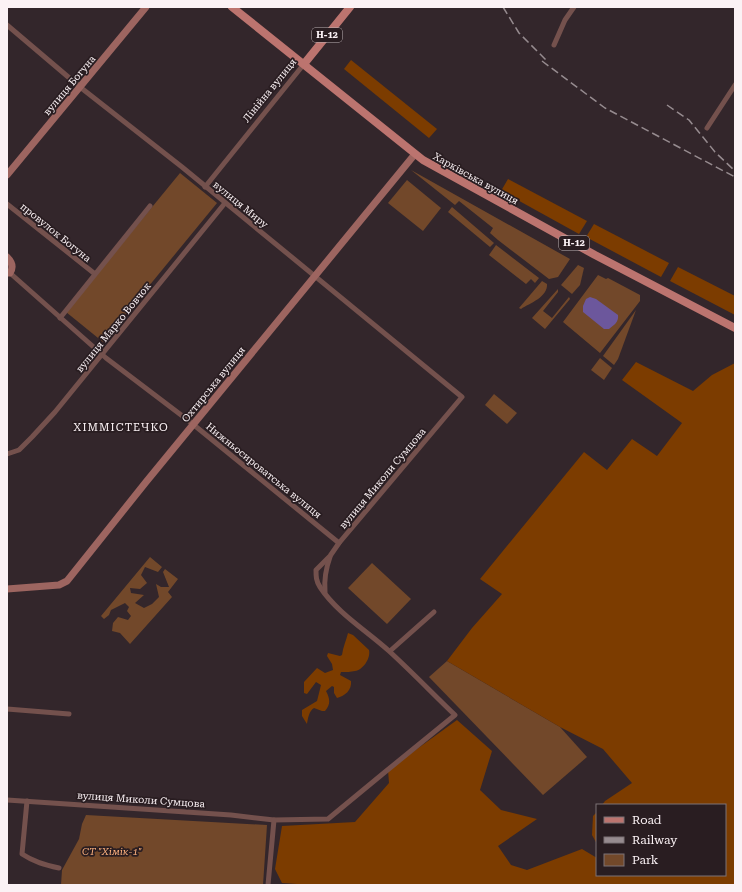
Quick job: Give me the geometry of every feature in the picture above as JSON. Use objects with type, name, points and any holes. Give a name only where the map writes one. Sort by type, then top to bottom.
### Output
[{"type":"main road","name":"вулиця Богуна","points":[[7,175],[146,7]]},
{"type":"main road","name":"Харківська вулиця","points":[[232,7],[423,160],[520,214],[735,328]]},
{"type":"main road","name":"Лінійна вулиця","points":[[304,64],[350,7]]},
{"type":"main road","name":"Охтирська вулиця","points":[[7,590],[59,585],[67,581],[415,154]]},
{"type":"main road","name":"Нижньосироватська вулиця","points":[[7,257],[13,267],[9,273]]},
{"type":"street","points":[[554,45],[565,20],[574,7]]},
{"type":"street","name":"вулиця Миру","points":[[7,25],[80,87],[205,186],[462,397]]},
{"type":"street","name":"Лінійна вулиця","points":[[205,186],[304,64]]},
{"type":"street","points":[[707,128],[735,85]]},
{"type":"street","name":"вулиця Марко Вовчок","points":[[7,454],[18,450],[56,412],[225,203]]},
{"type":"street","name":"провулок Богуна","points":[[7,204],[95,274]]},
{"type":"street","points":[[60,318],[150,206]]},
{"type":"street","name":"Нижньосироватська вулиця","points":[[9,273],[103,355],[193,425],[339,543]]},
{"type":"street","name":"вулиця Миколи Сумцова","points":[[325,593],[319,586],[316,579],[316,570],[330,556],[339,543],[462,397]]},
{"type":"street","points":[[330,556],[324,585],[325,593],[338,607],[390,651],[434,612]]},
{"type":"street","name":"вулиця Миколи Сумцова","points":[[7,800],[231,814],[274,820],[328,819],[455,715],[390,651]]},
{"type":"street","points":[[7,709],[69,714]]},
{"type":"street","points":[[27,801],[22,854],[30,860],[59,868]]},
{"type":"street","points":[[268,885],[274,820]]},
{"type":"green space","points":[[411,170],[570,259],[558,277],[549,279],[498,240],[490,233],[493,228],[459,201],[455,205]]},
{"type":"green space","points":[[180,173],[217,203],[103,342],[66,312]]},
{"type":"green space","points":[[407,180],[441,208],[423,231],[388,203]]},
{"type":"green space","points":[[452,207],[494,243],[490,247],[448,212]]},
{"type":"green space","points":[[496,245],[539,278],[535,283],[531,279],[526,284],[489,255]]},
{"type":"green space","points":[[578,265],[584,268],[580,285],[572,294],[561,285]]},
{"type":"green space","points":[[598,275],[606,279],[608,278],[640,295],[640,301],[600,353],[563,322]]},
{"type":"green space","points":[[542,281],[547,284],[545,293],[521,309],[519,308]]},
{"type":"green space","points":[[558,289],[558,292],[543,311],[552,318],[569,297],[570,299],[545,329],[532,318]]},
{"type":"green space","points":[[636,310],[618,359],[614,365],[603,356]]},
{"type":"green space","points":[[600,358],[612,368],[604,380],[591,370]]},
{"type":"green space","points":[[494,394],[517,413],[507,424],[485,405]]},
{"type":"green space","points":[[150,557],[162,567],[158,572],[145,567],[141,575],[147,583],[140,589],[130,588],[131,593],[144,595],[135,603],[144,608],[152,604],[159,597],[156,584],[161,587],[169,587],[163,572],[165,569],[178,579],[168,592],[172,597],[130,644],[120,633],[112,631],[113,623],[118,617],[128,620],[131,616],[127,611],[129,607],[125,603],[111,610],[109,615],[104,619],[101,616]]},
{"type":"green space","points":[[372,563],[411,599],[387,624],[348,588]]},
{"type":"green space","points":[[447,661],[560,727],[587,757],[543,795],[429,677]]},
{"type":"green space","name":"СТ \"Хімік-1\"","points":[[86,815],[267,825],[263,885],[61,885],[62,870],[79,839],[82,824]]},
{"type":"shaded area","points":[[351,60],[437,129],[429,138],[344,69]]},
{"type":"shaded area","points":[[508,179],[587,221],[579,234],[501,191]]},
{"type":"shaded area","points":[[594,224],[669,263],[661,277],[586,237]]},
{"type":"shaded area","points":[[678,267],[735,296],[735,315],[670,281]]},
{"type":"shaded area","points":[[590,297],[596,299],[618,315],[617,321],[609,329],[604,329],[583,312],[583,306],[586,299]]},
{"type":"shaded area","points":[[636,362],[693,391],[712,375],[735,363],[735,885],[297,885],[282,883],[275,869],[282,826],[355,822],[389,783],[388,770],[457,720],[492,751],[480,790],[501,810],[537,819],[498,846],[511,865],[527,870],[582,849],[596,857],[596,876],[726,876],[726,804],[603,804],[632,783],[603,749],[560,727],[447,661],[472,628],[502,594],[480,579],[584,452],[607,470],[632,439],[657,456],[682,423],[622,380]]},
{"type":"shaded area","points":[[348,633],[353,635],[369,650],[368,660],[358,670],[352,672],[341,672],[340,675],[351,681],[349,690],[343,696],[337,698],[334,693],[334,687],[332,686],[326,691],[329,701],[327,708],[325,711],[314,708],[312,709],[307,724],[302,716],[302,710],[317,701],[321,685],[316,682],[307,694],[304,693],[304,682],[317,668],[325,673],[333,670],[332,664],[327,656],[328,653],[340,656],[342,655]]},
{"type":"shaded area","points":[[596,813],[596,842],[592,835],[593,816]]},
{"type":"railway","points":[[503,7],[519,33],[548,62]]},
{"type":"railway","points":[[542,61],[605,108],[735,177]]},
{"type":"railway","points":[[667,105],[689,120],[715,152],[735,171]]},
{"type":"district","name":"ХІММІСТЕЧКО","points":[[121,427]]}]
